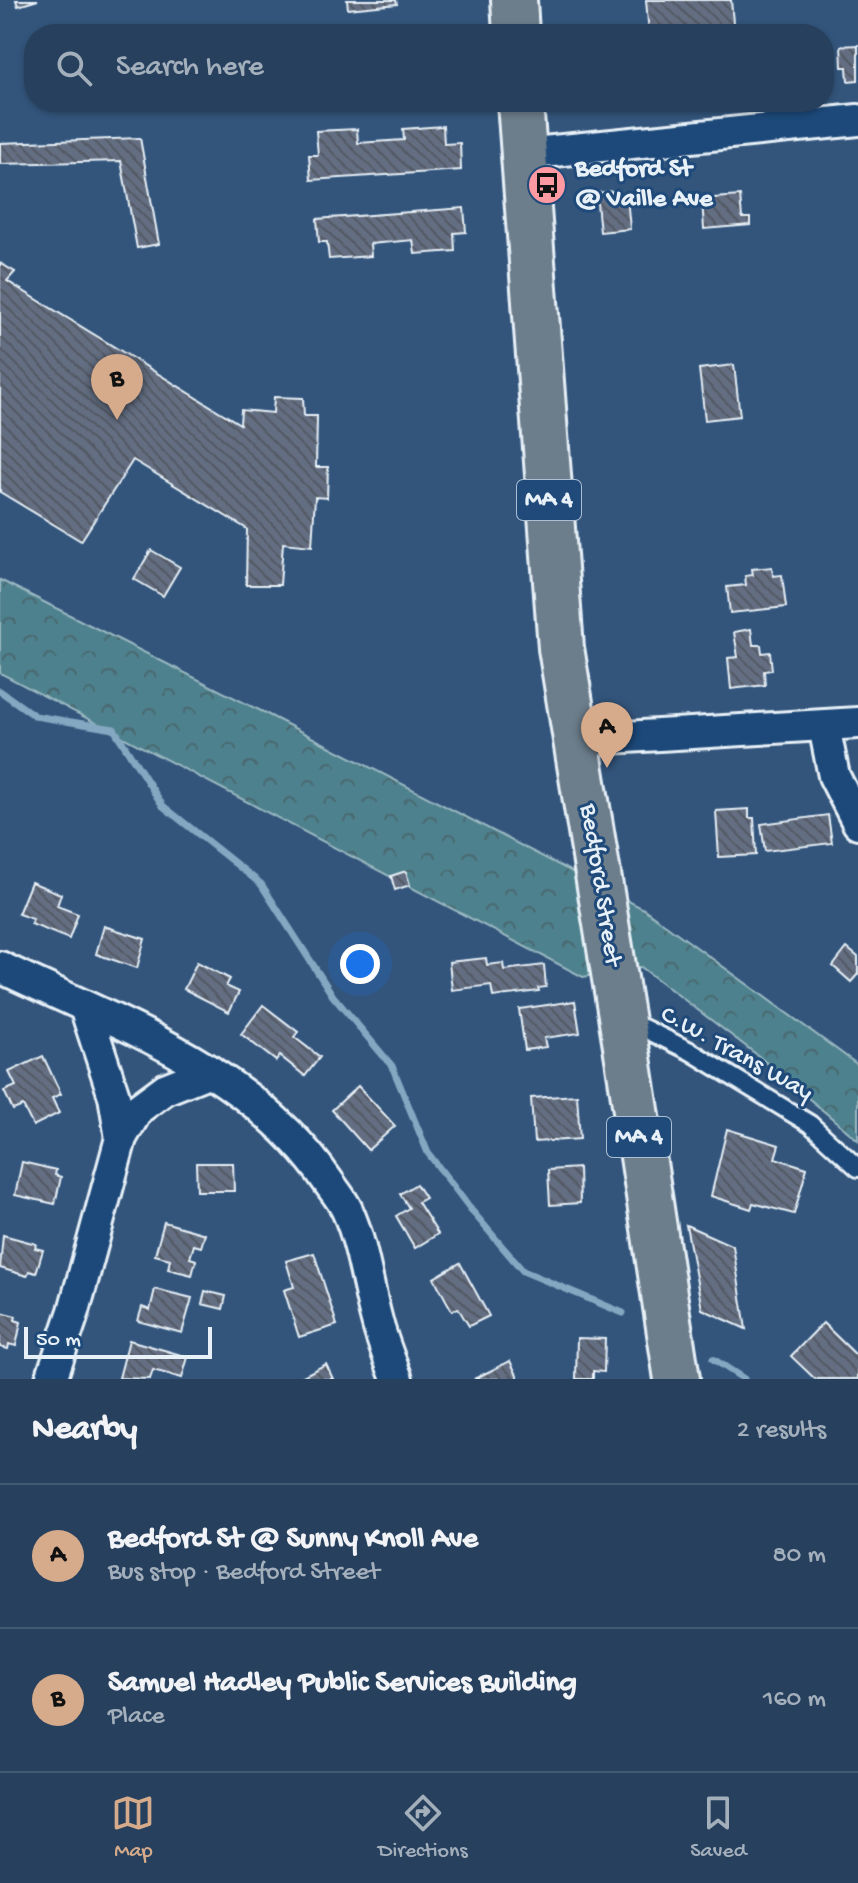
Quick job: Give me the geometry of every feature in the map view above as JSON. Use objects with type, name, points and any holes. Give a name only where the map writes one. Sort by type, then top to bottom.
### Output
[{"type":"main road","points":[[514,0],[515,24]]},
{"type":"main road","name":"Bedford Street","points":[[521,112],[561,648],[677,1379]]},
{"type":"street","points":[[524,154],[858,120]]},
{"type":"street","points":[[576,740],[858,723]]},
{"type":"street","points":[[824,726],[834,776],[858,823]]},
{"type":"street","points":[[0,967],[166,1045],[210,1071],[284,1126],[316,1164],[347,1209],[367,1273],[377,1323],[397,1379]]},
{"type":"street","points":[[85,1007],[114,1096],[121,1138]]},
{"type":"street","points":[[51,1379],[74,1311],[121,1138],[138,1109],[165,1089],[210,1071]]},
{"type":"lane","name":"C.W. Trans Way","points":[[622,1023],[643,1028],[690,1051],[797,1116],[858,1168]]},
{"type":"green space","points":[[0,580],[644,909],[858,1065],[858,1140],[756,1054],[641,967],[583,977],[0,673]]},
{"type":"building","points":[[16,0],[38,0],[18,6]]},
{"type":"building","points":[[347,0],[396,0],[397,4],[348,9]]},
{"type":"building","points":[[646,0],[731,0],[733,24],[648,24]]},
{"type":"building","points":[[858,45],[858,80],[848,81],[847,67],[842,67],[841,46]]},
{"type":"building","points":[[443,126],[444,144],[460,143],[461,170],[311,180],[309,155],[318,155],[316,131],[357,129],[358,143],[404,140],[403,129]]},
{"type":"building","points":[[140,138],[159,244],[137,248],[121,161],[0,164],[0,143]]},
{"type":"building","points":[[612,191],[613,198],[627,197],[630,229],[600,232],[596,193]]},
{"type":"building","points":[[740,196],[742,218],[750,218],[750,225],[704,229],[702,199]]},
{"type":"building","points":[[464,208],[466,232],[454,233],[455,251],[415,254],[413,240],[370,244],[371,256],[329,259],[327,242],[319,242],[317,219]]},
{"type":"building","points":[[0,263],[15,272],[7,281],[240,424],[241,410],[273,413],[274,397],[303,398],[304,416],[317,416],[316,467],[328,467],[327,498],[315,497],[312,546],[283,543],[280,585],[246,585],[247,529],[133,460],[81,541],[0,492]]},
{"type":"building","points":[[734,365],[740,416],[705,420],[699,369]]},
{"type":"building","points":[[151,550],[180,567],[163,596],[134,579]]},
{"type":"building","points":[[772,567],[773,576],[782,575],[786,607],[730,613],[727,587],[746,585],[745,576],[753,575],[752,569]]},
{"type":"building","points":[[751,629],[753,645],[761,645],[762,653],[770,652],[772,670],[764,671],[765,685],[731,689],[728,658],[738,657],[734,632]]},
{"type":"building","points":[[749,809],[749,818],[754,818],[756,855],[719,857],[716,811]]},
{"type":"building","points":[[828,815],[832,843],[765,851],[761,824]]},
{"type":"building","points":[[406,871],[410,885],[395,890],[391,876]]},
{"type":"building","points":[[31,882],[61,894],[57,906],[78,914],[69,939],[31,924],[33,919],[18,914]]},
{"type":"building","points":[[104,926],[145,939],[137,968],[96,954]]},
{"type":"building","points":[[847,948],[858,957],[858,974],[851,982],[833,966]]},
{"type":"building","points":[[486,958],[487,965],[503,963],[504,970],[544,965],[546,987],[538,988],[539,991],[493,997],[491,985],[452,990],[449,962]]},
{"type":"building","points":[[197,962],[230,979],[226,986],[239,992],[229,1012],[184,989]]},
{"type":"building","points":[[575,1001],[580,1033],[544,1038],[546,1047],[525,1050],[519,1009]]},
{"type":"building","points":[[263,1005],[298,1032],[294,1037],[320,1057],[305,1076],[280,1056],[276,1061],[241,1034]]},
{"type":"building","points":[[43,1056],[61,1094],[52,1098],[59,1113],[33,1126],[23,1106],[13,1110],[4,1091],[16,1086],[9,1072]]},
{"type":"building","points":[[358,1086],[395,1126],[368,1150],[332,1110]]},
{"type":"building","points":[[577,1095],[580,1139],[534,1142],[531,1098]]},
{"type":"building","points":[[727,1129],[779,1145],[775,1158],[807,1168],[794,1214],[753,1203],[751,1209],[711,1196]]},
{"type":"building","points":[[22,1162],[56,1170],[55,1175],[61,1177],[55,1204],[15,1195]]},
{"type":"building","points":[[196,1163],[233,1163],[234,1191],[197,1191]]},
{"type":"building","points":[[579,1168],[580,1203],[550,1205],[548,1170]]},
{"type":"building","points":[[416,1184],[425,1198],[418,1202],[438,1234],[415,1248],[396,1216],[409,1208],[400,1194]]},
{"type":"building","points":[[164,1222],[205,1234],[201,1247],[194,1245],[190,1258],[196,1260],[192,1275],[168,1269],[170,1259],[155,1255]]},
{"type":"building","points":[[686,1225],[733,1246],[746,1329],[702,1309]]},
{"type":"building","points":[[3,1235],[36,1244],[35,1248],[43,1250],[36,1273],[29,1271],[27,1276],[0,1268]]},
{"type":"building","points":[[314,1253],[337,1325],[299,1337],[284,1290],[294,1287],[286,1261]]},
{"type":"building","points":[[460,1263],[489,1316],[469,1326],[458,1308],[452,1311],[434,1278]]},
{"type":"building","points":[[155,1289],[192,1298],[182,1333],[138,1321],[142,1307],[150,1310]]},
{"type":"building","points":[[205,1291],[226,1296],[223,1309],[202,1304]]},
{"type":"building","points":[[0,1312],[16,1316],[15,1320],[21,1322],[16,1346],[9,1344],[8,1349],[0,1347]]},
{"type":"building","points":[[823,1323],[858,1357],[858,1379],[815,1379],[791,1356]]},
{"type":"building","points":[[577,1338],[605,1339],[604,1372],[593,1371],[593,1379],[576,1379]]},
{"type":"building","points":[[129,1340],[188,1357],[182,1378],[153,1370],[150,1379],[119,1378]]},
{"type":"building","points":[[510,1361],[519,1379],[474,1379]]},
{"type":"building","points":[[326,1364],[333,1379],[302,1379],[301,1377]]},
{"type":"waterway","points":[[0,691],[35,716],[114,729],[163,806],[261,884],[333,996],[392,1066],[428,1153],[523,1271],[623,1313]]},
{"type":"waterway","points":[[713,1359],[744,1379]]},
{"type":"place","name":"Bedford St @ Vaille Ave","points":[[547,185]]},
{"type":"place","name":"Samuel Hadley Public Services Building","points":[[117,420]]},
{"type":"place","name":"Bedford St @ Sunny Knoll Ave","points":[[607,768]]}]
